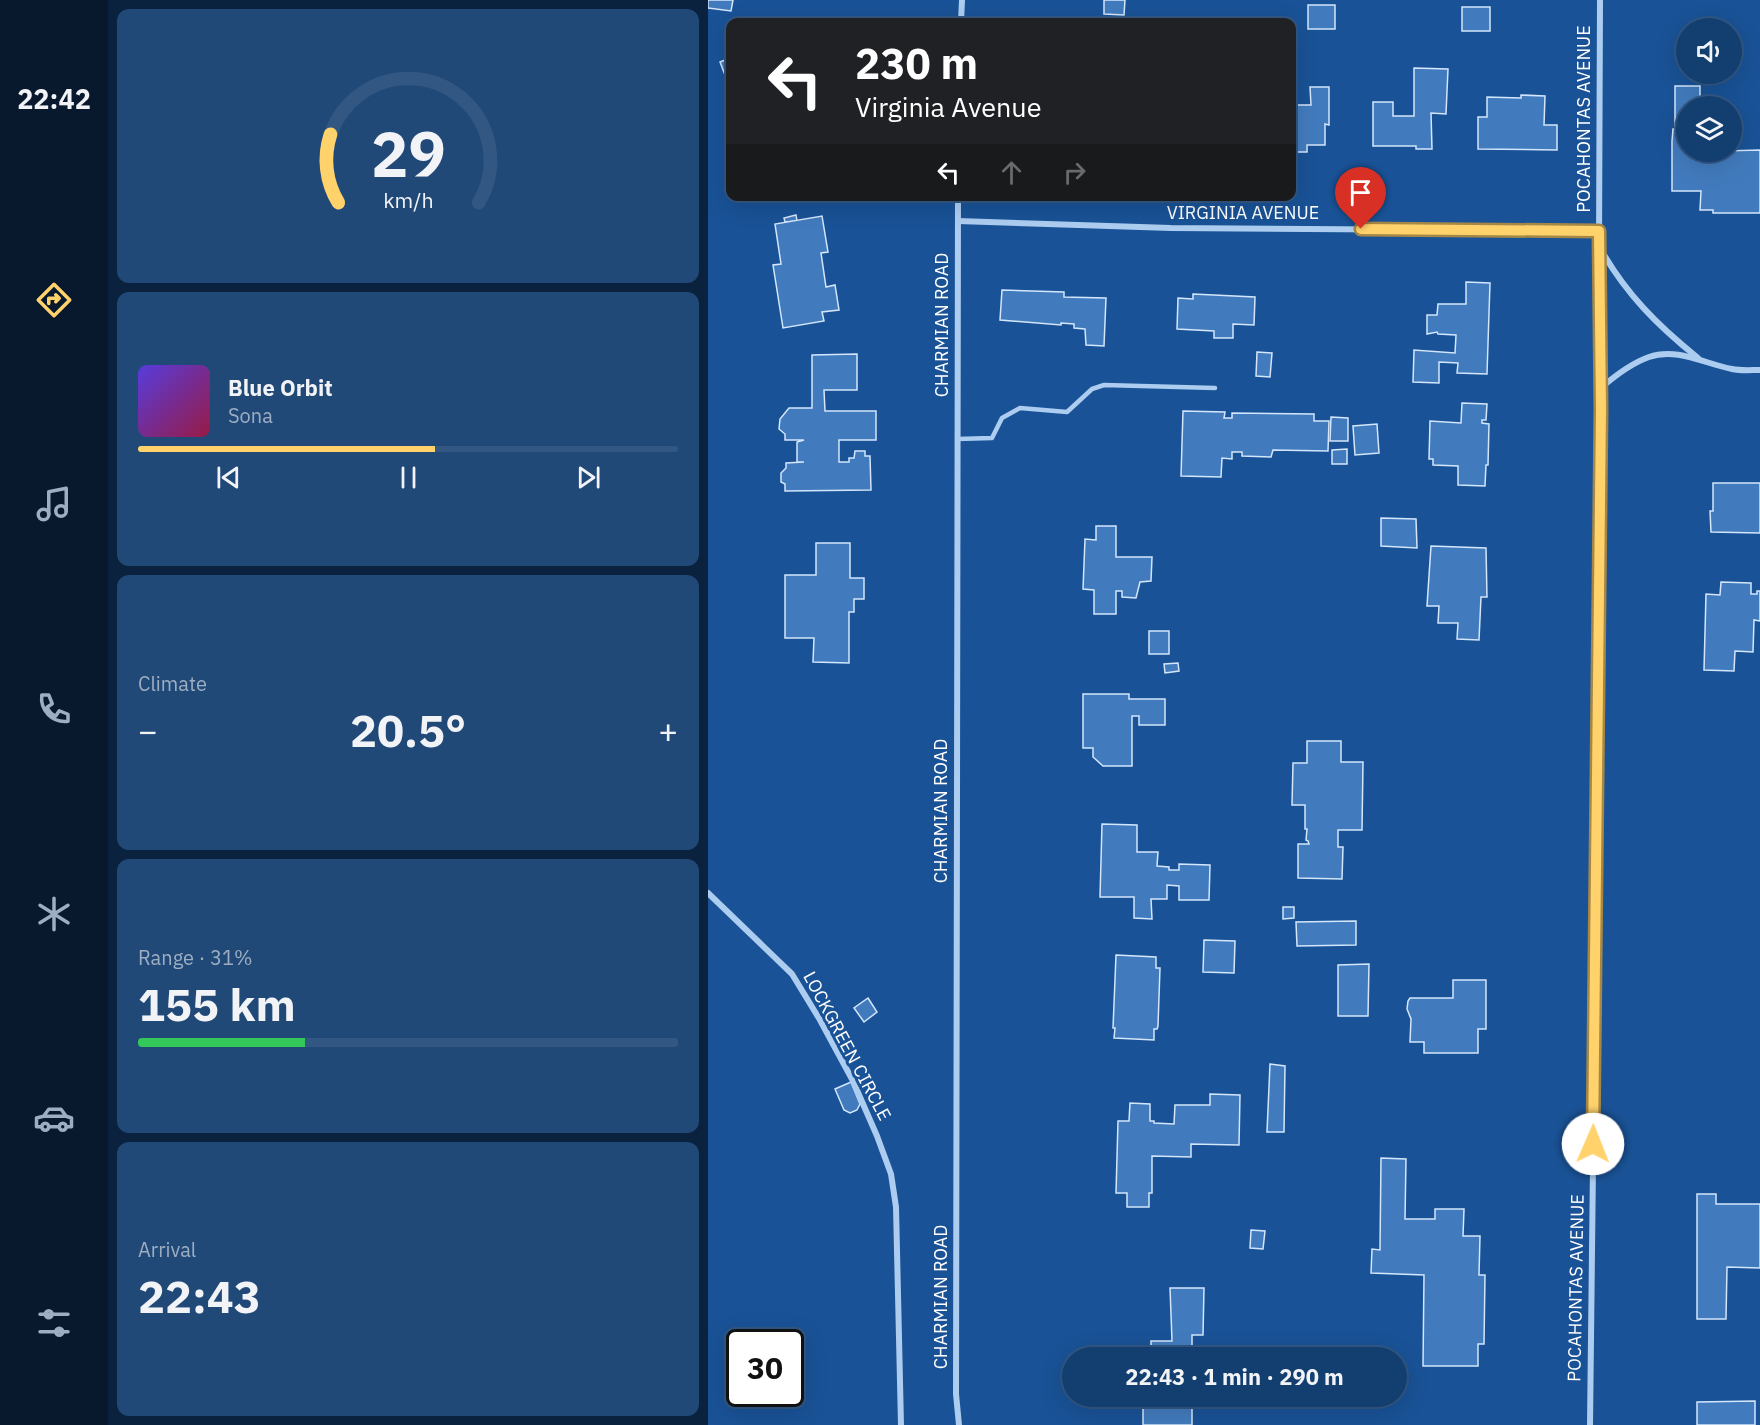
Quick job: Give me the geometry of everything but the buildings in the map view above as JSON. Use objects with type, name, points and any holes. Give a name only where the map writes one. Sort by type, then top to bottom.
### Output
[{"type":"street","points":[[961,18],[962,0]]},
{"type":"street","name":"POCAHONTAS AVENUE","points":[[1590,1425],[1602,387],[1599,246],[1600,0]]},
{"type":"street","name":"CHARMIAN ROAD","points":[[958,201],[956,1394],[960,1425]]},
{"type":"street","name":"VIRGINIA AVENUE","points":[[958,221],[1171,228],[1599,231]]},
{"type":"street","points":[[1599,246],[1616,276],[1635,301],[1698,359]]},
{"type":"street","points":[[1602,387],[1622,371],[1650,356],[1672,354],[1732,369],[1760,370]]},
{"type":"street","name":"LOCKGREEN CIRCLE","points":[[708,893],[792,974],[853,1081],[891,1174],[896,1207],[901,1425]]},
{"type":"lane","points":[[957,439],[993,438],[1002,418],[1020,408],[1067,412],[1092,389],[1104,385],[1215,388]]},
{"type":"route","points":[[1361,229],[1599,231],[1601,409],[1593,1144]]}]
